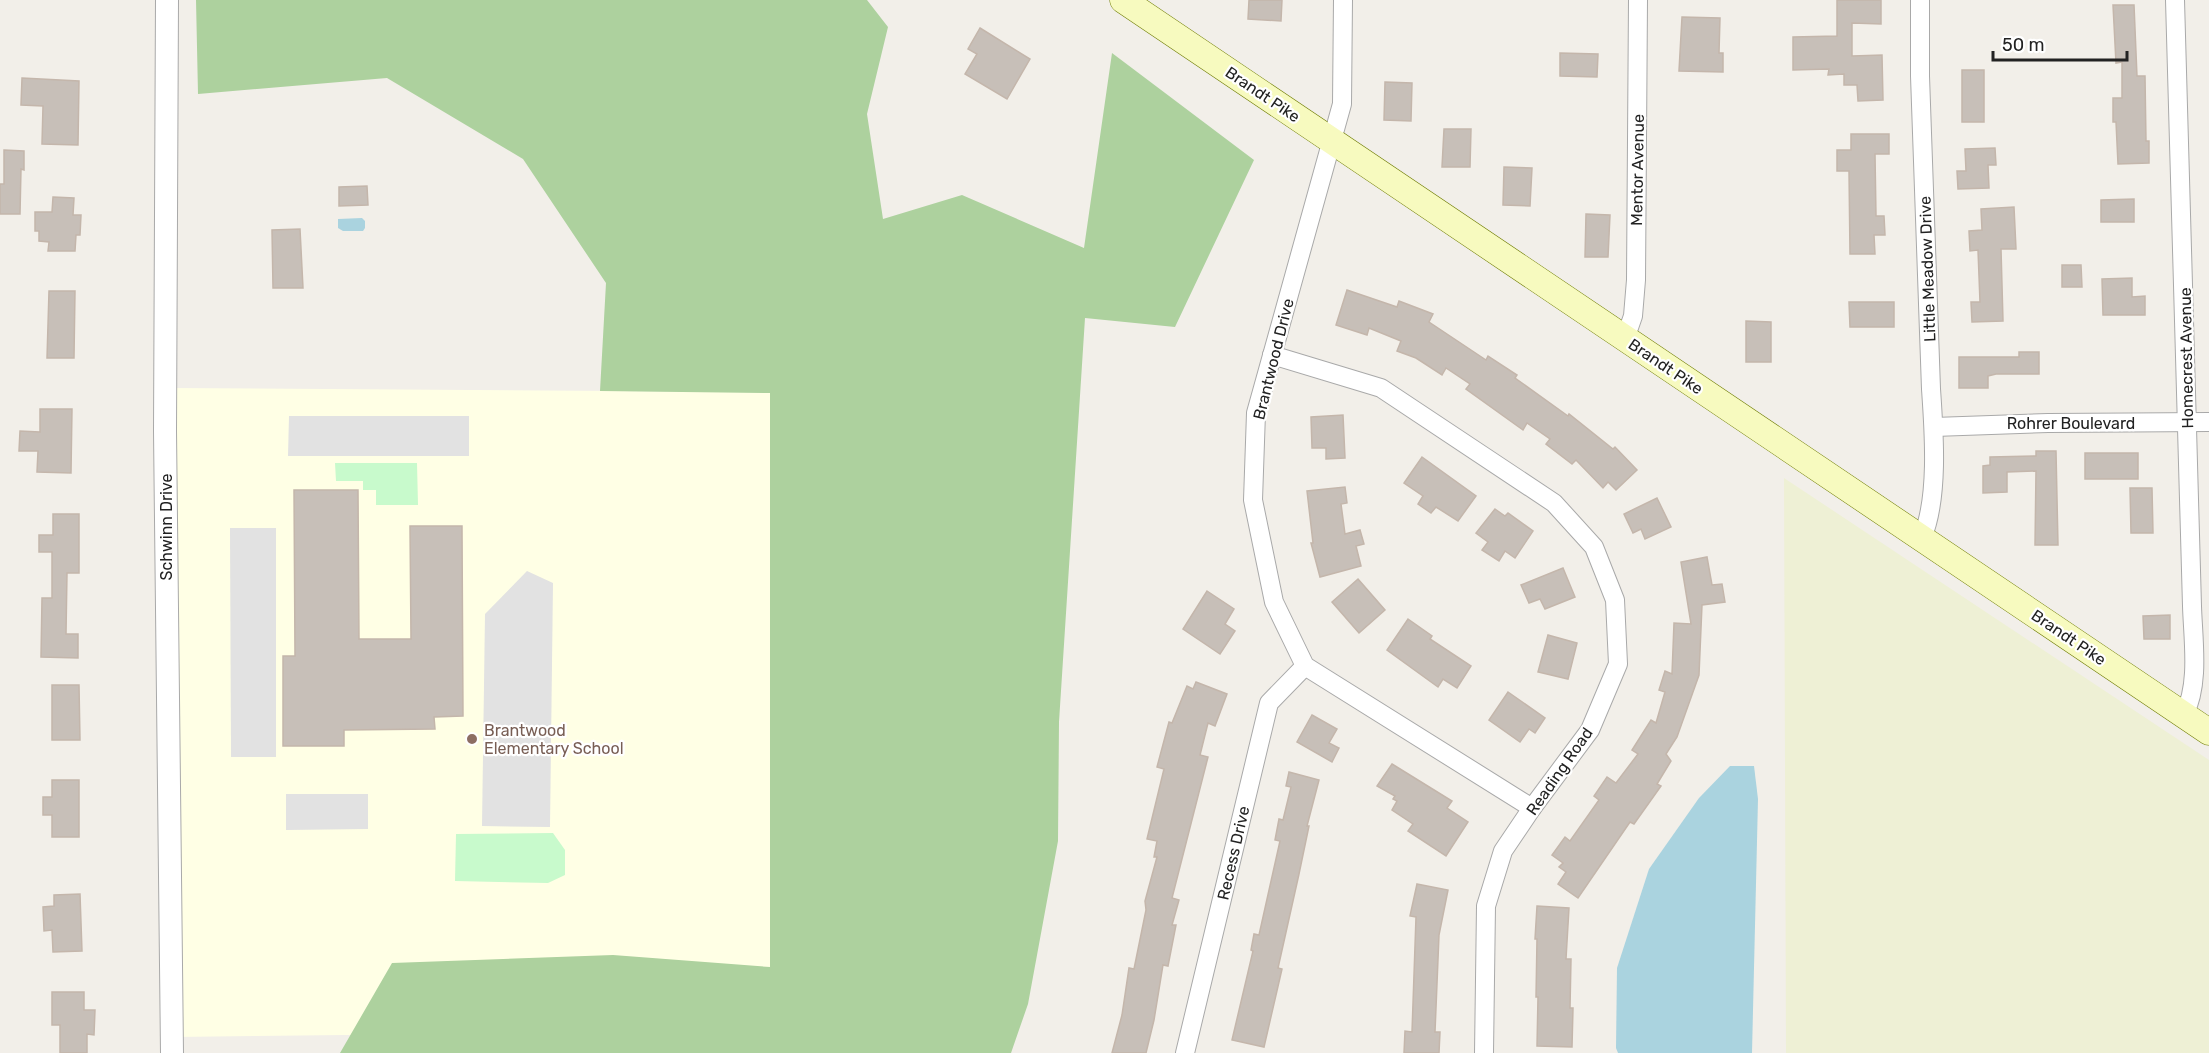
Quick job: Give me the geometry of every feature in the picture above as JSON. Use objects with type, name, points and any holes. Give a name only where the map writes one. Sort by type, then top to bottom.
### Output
[{"type":"main road","name":"Brandt Pike","points":[[1123,0],[2209,732]]},
{"type":"street","name":"Schwinn Drive","points":[[167,0],[165,431],[172,1053]]},
{"type":"street","name":"Brantwood Drive","points":[[1305,666],[1274,602],[1252,500],[1256,414],[1342,104],[1343,0]]},
{"type":"street","name":"Mentor Avenue","points":[[1625,339],[1633,316],[1636,280],[1638,0]]},
{"type":"street","name":"Little Meadow Drive","points":[[1920,0],[1923,157],[1934,426],[1932,494],[1922,538]]},
{"type":"street","name":"Homecrest Avenue","points":[[2175,0],[2193,668],[2190,699],[2184,715]]},
{"type":"street","name":"Reading Road","points":[[1272,355],[1381,388],[1554,503],[1594,546],[1616,600],[1618,664],[1590,730],[1503,851],[1486,906],[1484,1053]]},
{"type":"street","name":"Rohrer Boulevard","points":[[1934,426],[2209,422]]},
{"type":"street","points":[[1305,666],[1532,808]]},
{"type":"street","name":"Recess Drive","points":[[1185,1053],[1269,703],[1305,666]]},
{"type":"shaded area","name":"Brantwood Elementary School","points":[[166,388],[770,392],[783,1030],[172,1037]]},
{"type":"shaded area","points":[[289,416],[469,416],[469,456],[288,456]]},
{"type":"shaded area","points":[[1784,478],[2209,760],[2209,1053],[1786,1053]]},
{"type":"shaded area","points":[[230,528],[276,528],[276,757],[231,757]]},
{"type":"shaded area","points":[[527,571],[553,583],[550,827],[482,826],[485,614]]},
{"type":"shaded area","points":[[286,794],[368,794],[368,829],[286,830]]},
{"type":"green space","points":[[196,0],[867,0],[888,27],[867,114],[883,219],[962,195],[1084,248],[1112,53],[1254,160],[1175,327],[1085,318],[1059,722],[1058,841],[1028,1004],[1011,1053],[340,1053],[392,963],[613,955],[770,967],[770,393],[600,391],[606,283],[523,159],[387,78],[198,94]]},
{"type":"green space","points":[[335,463],[417,463],[418,505],[376,505],[376,490],[363,490],[363,481],[336,481]]},
{"type":"green space","points":[[553,833],[565,850],[565,875],[548,883],[455,881],[456,834]]},
{"type":"water","points":[[362,218],[365,221],[363,231],[343,231],[338,228],[338,219]]},
{"type":"water","points":[[1730,766],[1754,766],[1758,799],[1752,1053],[1618,1053],[1616,1048],[1617,968],[1649,869],[1699,798]]},
{"type":"building","points":[[1249,0],[1282,0],[1281,21],[1248,19]]},
{"type":"building","points":[[1837,0],[1881,0],[1881,24],[1852,23],[1852,56],[1882,55],[1883,100],[1858,101],[1857,85],[1844,85],[1844,74],[1828,75],[1829,69],[1793,70],[1793,37],[1837,36]]},
{"type":"building","points":[[2113,5],[2134,5],[2137,76],[2145,76],[2146,141],[2149,141],[2149,163],[2118,164],[2116,122],[2113,122],[2113,98],[2122,98],[2122,62],[2116,63]]},
{"type":"building","points":[[1682,17],[1720,18],[1719,53],[1723,53],[1723,72],[1679,71]]},
{"type":"building","points":[[980,28],[1030,59],[1007,99],[965,74],[977,54],[968,49]]},
{"type":"building","points":[[1560,53],[1598,54],[1597,77],[1560,76]]},
{"type":"building","points":[[1962,70],[1984,70],[1984,122],[1962,122]]},
{"type":"building","points":[[22,78],[79,81],[78,145],[42,144],[43,106],[21,105]]},
{"type":"building","points":[[1385,82],[1412,83],[1411,121],[1384,120]]},
{"type":"building","points":[[1444,129],[1471,129],[1470,167],[1442,167]]},
{"type":"building","points":[[1851,134],[1889,134],[1889,154],[1875,154],[1876,216],[1884,216],[1885,235],[1874,235],[1875,254],[1850,254],[1849,171],[1837,171],[1837,150],[1851,150]]},
{"type":"building","points":[[1995,148],[1996,165],[1988,165],[1989,188],[1958,189],[1957,171],[1966,171],[1965,149]]},
{"type":"building","points":[[4,150],[24,151],[24,170],[21,169],[20,214],[0,214],[0,184],[4,184]]},
{"type":"building","points":[[1504,167],[1532,168],[1530,206],[1503,205]]},
{"type":"building","points":[[367,186],[368,205],[339,206],[339,187]]},
{"type":"building","points":[[53,197],[74,198],[73,215],[81,215],[80,235],[76,235],[75,251],[48,251],[49,242],[39,241],[39,231],[35,231],[35,212],[52,212]]},
{"type":"building","points":[[2134,199],[2134,222],[2101,222],[2101,200]]},
{"type":"building","points":[[2014,207],[2016,249],[2001,249],[2003,321],[1972,322],[1971,302],[1980,302],[1978,250],[1970,251],[1969,231],[1982,230],[1981,209]]},
{"type":"building","points":[[1586,214],[1610,215],[1608,257],[1585,257]]},
{"type":"building","points":[[300,229],[303,288],[273,288],[272,230]]},
{"type":"building","points":[[2062,265],[2081,265],[2082,287],[2062,287]]},
{"type":"building","points":[[2132,278],[2132,297],[2145,296],[2145,315],[2103,315],[2102,279]]},
{"type":"building","points":[[1347,290],[1397,307],[1399,301],[1433,314],[1429,322],[1486,360],[1488,356],[1517,375],[1515,378],[1568,416],[1569,414],[1613,449],[1615,447],[1637,470],[1616,490],[1608,482],[1603,488],[1576,460],[1572,464],[1546,444],[1550,439],[1527,423],[1523,430],[1466,389],[1470,384],[1446,368],[1442,375],[1416,358],[1397,351],[1401,341],[1369,328],[1367,335],[1336,325]]},
{"type":"building","points":[[49,291],[75,291],[74,358],[47,358]]},
{"type":"building","points":[[1849,302],[1894,302],[1894,327],[1850,327]]},
{"type":"building","points":[[1746,321],[1771,322],[1771,362],[1746,362]]},
{"type":"building","points":[[2019,352],[2039,352],[2039,374],[1996,374],[1988,376],[1988,388],[1959,388],[1959,357],[2019,357]]},
{"type":"building","points":[[40,409],[72,409],[71,473],[37,472],[38,451],[19,451],[20,431],[40,432]]},
{"type":"building","points":[[1343,415],[1345,458],[1326,459],[1326,448],[1312,448],[1311,417]]},
{"type":"building","points":[[2036,451],[2056,451],[2058,545],[2035,545],[2036,471],[2007,472],[2007,492],[1983,493],[1983,466],[1990,465],[1990,457],[2036,456]]},
{"type":"building","points":[[2085,453],[2138,453],[2138,479],[2085,479]]},
{"type":"building","points":[[1422,457],[1476,496],[1458,521],[1436,507],[1431,513],[1418,504],[1423,496],[1404,483]]},
{"type":"building","points":[[1345,487],[1347,503],[1341,504],[1345,534],[1360,530],[1364,544],[1356,546],[1361,566],[1320,577],[1311,543],[1313,543],[1307,491]]},
{"type":"building","points":[[2130,488],[2152,488],[2153,533],[2131,533]]},
{"type":"building","points":[[294,490],[358,490],[359,639],[411,639],[410,526],[462,526],[463,716],[434,717],[435,729],[344,730],[344,746],[283,746],[283,656],[295,656]]},
{"type":"building","points":[[1657,498],[1671,527],[1645,539],[1641,529],[1633,533],[1624,514]]},
{"type":"building","points":[[1495,509],[1505,516],[1508,513],[1533,531],[1515,558],[1505,551],[1499,561],[1482,550],[1488,542],[1476,533]]},
{"type":"building","points":[[53,514],[79,514],[79,573],[67,573],[66,634],[78,634],[78,658],[41,657],[42,598],[52,598],[52,552],[39,552],[39,535],[53,535]]},
{"type":"building","points":[[1707,557],[1712,585],[1722,584],[1725,602],[1702,605],[1699,675],[1677,737],[1666,754],[1671,761],[1657,784],[1661,786],[1634,824],[1630,822],[1578,898],[1558,884],[1566,872],[1559,867],[1563,863],[1552,855],[1565,837],[1570,841],[1599,800],[1594,796],[1607,777],[1616,783],[1638,754],[1632,750],[1651,720],[1656,723],[1665,692],[1659,690],[1665,671],[1672,674],[1674,623],[1691,624],[1681,562]]},
{"type":"building","points":[[1563,568],[1575,597],[1545,609],[1540,599],[1529,603],[1521,585]]},
{"type":"building","points":[[1358,579],[1385,610],[1359,633],[1332,602]]},
{"type":"building","points":[[1207,591],[1234,609],[1225,624],[1235,631],[1220,654],[1183,629]]},
{"type":"building","points":[[2170,615],[2170,639],[2144,639],[2143,616]]},
{"type":"building","points":[[1408,619],[1432,636],[1430,639],[1471,666],[1457,688],[1443,679],[1438,687],[1387,650]]},
{"type":"building","points":[[1548,635],[1577,643],[1568,679],[1538,672]]},
{"type":"building","points":[[1196,682],[1227,694],[1215,726],[1208,723],[1200,755],[1208,757],[1172,898],[1179,900],[1172,925],[1176,925],[1168,966],[1163,965],[1146,1053],[1112,1053],[1122,1015],[1129,968],[1134,969],[1146,910],[1145,901],[1157,857],[1154,857],[1157,841],[1147,839],[1164,769],[1157,767],[1169,722],[1172,723],[1187,686],[1193,689]]},
{"type":"building","points":[[52,685],[79,685],[80,740],[52,740]]},
{"type":"building","points":[[1508,692],[1545,718],[1535,733],[1529,729],[1520,742],[1489,720]]},
{"type":"building","points":[[1312,715],[1337,729],[1329,743],[1339,748],[1332,762],[1297,742]]},
{"type":"building","points":[[1392,764],[1452,801],[1447,808],[1468,822],[1446,856],[1408,831],[1413,824],[1392,810],[1397,801],[1393,799],[1395,796],[1377,786]]},
{"type":"building","points":[[1289,772],[1319,780],[1307,826],[1309,826],[1278,968],[1282,969],[1264,1047],[1232,1040],[1253,951],[1251,950],[1254,934],[1259,935],[1280,841],[1275,840],[1279,819],[1283,820],[1291,787],[1286,786]]},
{"type":"building","points":[[52,780],[79,780],[79,837],[52,837],[52,815],[43,815],[43,797],[52,797]]},
{"type":"building","points":[[1417,884],[1448,890],[1439,935],[1435,1032],[1440,1032],[1439,1053],[1404,1053],[1405,1031],[1412,1032],[1416,917],[1410,916]]},
{"type":"building","points":[[80,894],[82,951],[53,952],[52,930],[44,931],[43,907],[54,906],[54,895]]},
{"type":"building","points":[[1537,906],[1569,908],[1566,959],[1571,959],[1572,1047],[1537,1046],[1537,939],[1535,939]]},
{"type":"building","points":[[52,992],[84,992],[84,1010],[95,1010],[94,1035],[87,1034],[87,1053],[60,1053],[60,1025],[52,1025]]},
{"type":"place","name":"Brantwood Elementary School","points":[[472,739]]}]
